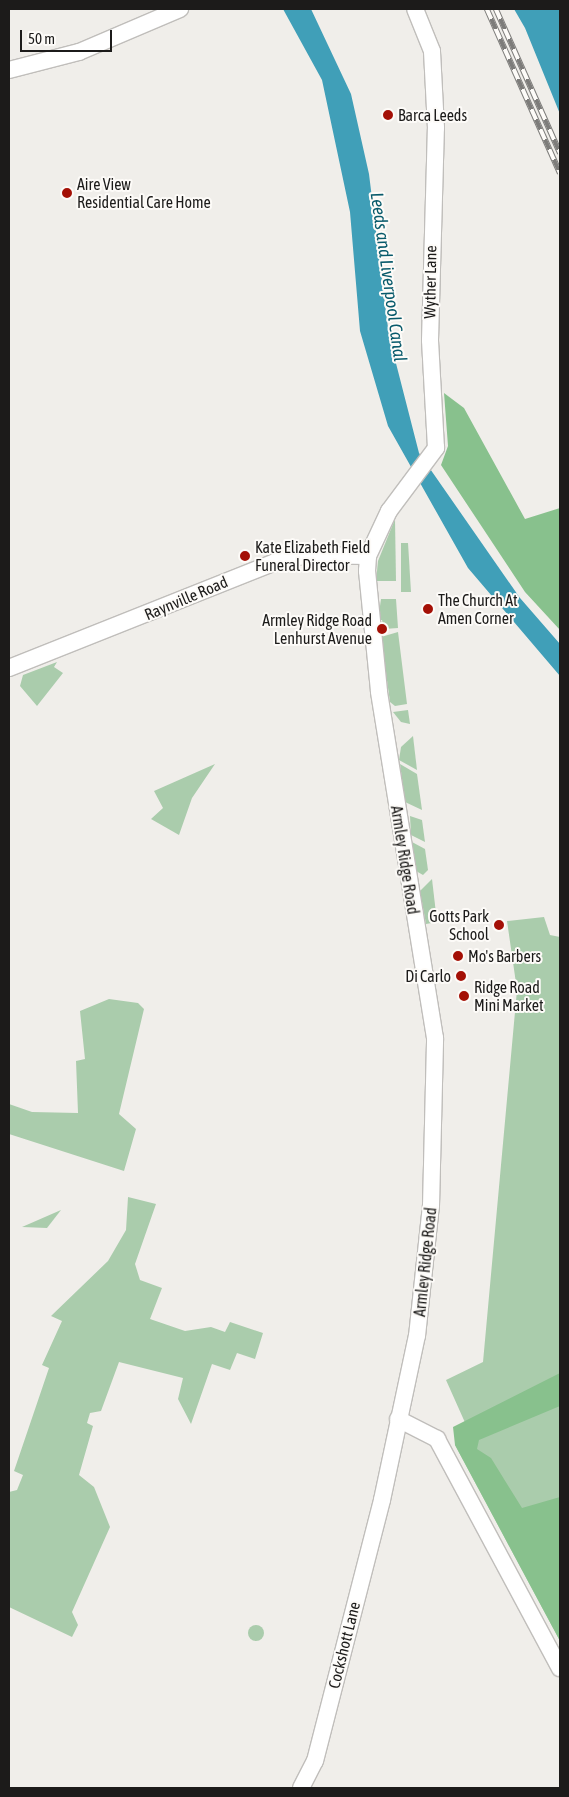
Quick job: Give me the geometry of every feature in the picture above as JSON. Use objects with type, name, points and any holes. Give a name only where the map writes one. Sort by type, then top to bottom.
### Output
[{"type":"street","points":[[9,70],[79,52],[180,9]]},
{"type":"street","name":"Wyther Lane","points":[[374,539],[389,510],[432,458],[436,448],[430,340],[436,128],[432,51],[415,9]]},
{"type":"street","name":"Armley Ridge Road","points":[[374,539],[368,556],[368,616],[437,1068],[428,1241],[417,1336],[382,1500]]},
{"type":"street","name":"Raynville Road","points":[[9,668],[276,562],[308,555],[368,556]]},
{"type":"street","points":[[398,1420],[437,1439],[560,1668]]},
{"type":"street","name":"Cockshott Lane","points":[[301,1788],[315,1762],[382,1500]]},
{"type":"green space","points":[[444,393],[464,408],[525,519],[560,508],[560,630],[525,592],[441,465],[448,446]]},
{"type":"green space","points":[[395,519],[396,581],[376,581],[378,561]]},
{"type":"green space","points":[[401,543],[408,543],[411,592],[401,592]]},
{"type":"green space","points":[[381,599],[396,599],[398,628],[384,629],[382,620],[378,620]]},
{"type":"green space","points":[[398,632],[407,704],[395,706],[390,702],[381,637]]},
{"type":"green space","points":[[57,662],[54,667],[63,673],[37,706],[20,686],[23,675]]},
{"type":"green space","points":[[408,710],[410,724],[401,722],[393,712]]},
{"type":"green space","points":[[413,736],[417,770],[399,760],[401,747]]},
{"type":"green space","points":[[215,764],[192,798],[179,835],[151,819],[163,808],[154,791]]},
{"type":"green space","points":[[400,764],[417,774],[422,810],[405,802]]},
{"type":"green space","points":[[410,816],[422,820],[425,842],[411,835]]},
{"type":"green space","points":[[412,842],[425,849],[428,870],[423,875],[416,871]]},
{"type":"green space","points":[[432,879],[437,922],[426,924],[420,891]]},
{"type":"green space","points":[[544,917],[550,935],[560,937],[560,1641],[455,1445],[467,1427],[446,1380],[483,1362],[517,990],[507,921]]},
{"type":"green space","points":[[109,999],[138,1003],[144,1009],[119,1114],[136,1129],[124,1171],[9,1134],[9,1104],[32,1112],[78,1113],[76,1061],[85,1059],[80,1011]]},
{"type":"green space","points":[[128,1197],[156,1204],[135,1264],[140,1280],[162,1288],[150,1319],[185,1331],[211,1327],[225,1332],[230,1322],[263,1333],[255,1359],[237,1353],[230,1370],[212,1364],[191,1424],[178,1399],[183,1378],[119,1362],[101,1411],[90,1413],[87,1423],[93,1426],[79,1475],[94,1487],[110,1527],[72,1612],[78,1625],[72,1637],[9,1607],[9,1492],[17,1490],[23,1475],[14,1471],[49,1368],[42,1365],[62,1321],[51,1316],[108,1261],[126,1230]]},
{"type":"green space","points":[[61,1210],[47,1228],[22,1227]]},
{"type":"green space","points":[[560,1373],[560,1406],[479,1440],[477,1449],[491,1458],[522,1508],[560,1497],[560,1641],[455,1445],[453,1427]]},
{"type":"green space","points":[[253,1625],[259,1625],[264,1630],[262,1639],[253,1641],[248,1636],[248,1630]]},
{"type":"water","points":[[283,9],[311,9],[351,94],[369,174],[389,336],[419,453],[520,598],[560,644],[560,676],[468,568],[388,426],[360,331],[350,212],[322,80]]},
{"type":"water","points":[[514,9],[560,9],[560,114],[525,28]]},
{"type":"railway","points":[[487,9],[560,173]]},
{"type":"railway","points":[[496,9],[560,153]]},
{"type":"place","name":"Barca Leeds","points":[[388,115]]},
{"type":"place","name":"Aire View Residential Care Home","points":[[67,193]]},
{"type":"place","name":"Kate Elizabeth Field Funeral Director","points":[[245,556]]},
{"type":"place","name":"The Church At Amen Corner","points":[[428,609]]},
{"type":"place","name":"Armley Ridge Road Lenhurst Avenue","points":[[382,629]]},
{"type":"place","name":"Gotts Park School","points":[[499,925]]},
{"type":"place","name":"Mo's Barbers","points":[[458,956]]},
{"type":"place","name":"Di Carlo","points":[[461,976]]},
{"type":"place","name":"Ridge Road Mini Market","points":[[464,996]]},
{"type":"water label","name":"Leeds and Liverpool Canal","points":[[388,277]]}]
